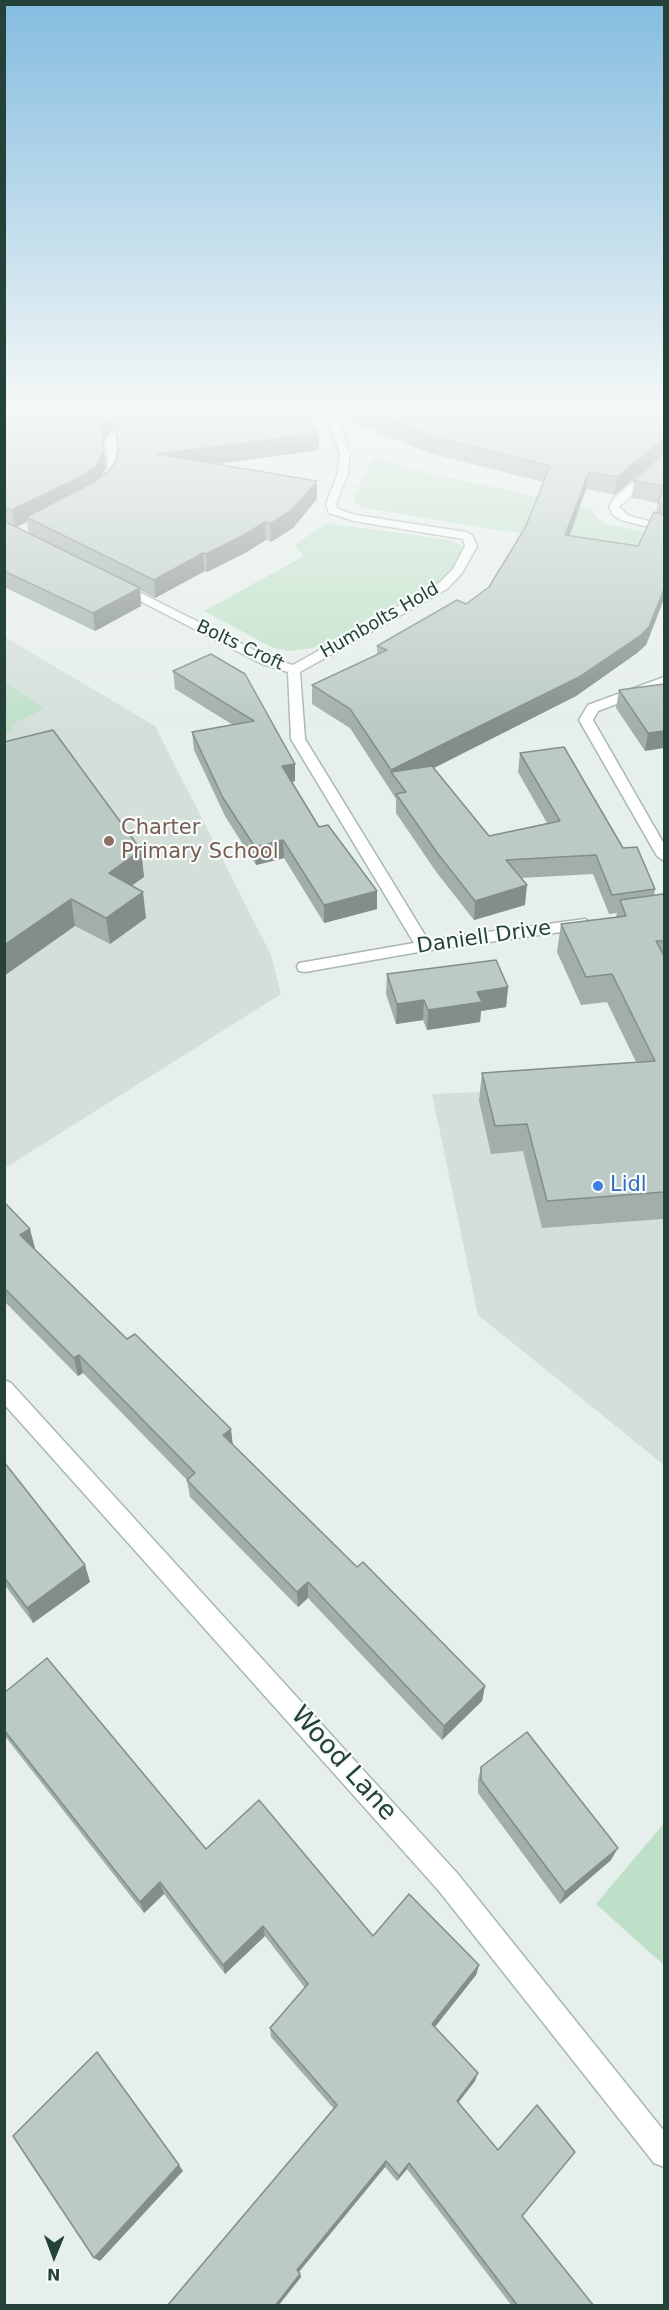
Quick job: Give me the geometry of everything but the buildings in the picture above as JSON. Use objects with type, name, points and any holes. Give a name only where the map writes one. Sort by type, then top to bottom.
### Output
[{"type":"street","name":"Humbolts Hold","points":[[294,670],[443,586],[458,571],[471,546],[468,537],[462,534],[344,515]]},
{"type":"street","points":[[620,515],[664,528]]},
{"type":"street","name":"Bolts Croft","points":[[112,583],[266,661],[294,670],[298,739],[424,946]]},
{"type":"street","points":[[664,681],[638,693],[592,708],[586,720],[664,856]]},
{"type":"street","name":"Daniell Drive","points":[[305,967],[424,946],[597,923]]},
{"type":"street","name":"Wood Lane","points":[[4,1389],[448,1882],[664,2153]]},
{"type":"shaded area","name":"Charter Primary School","points":[[5,637],[155,726],[271,955],[281,994],[5,1168]]},
{"type":"shaded area","points":[[664,1071],[664,1465],[478,1315],[432,1094],[572,1088]]},
{"type":"green space","points":[[406,515],[595,515],[607,524],[664,536],[664,557]]},
{"type":"green space","points":[[327,523],[449,540],[465,547],[453,568],[439,582],[374,615],[327,643],[312,648],[289,651],[273,648],[204,611],[304,556],[294,545]]},
{"type":"green space","points":[[5,682],[44,709],[10,725],[15,729],[5,734]]},
{"type":"green space","points":[[664,1823],[664,1965],[596,1904]]},
{"type":"place","name":"Charter Primary School","points":[[109,841]]},
{"type":"place","name":"Lidl","points":[[598,1186]]}]
